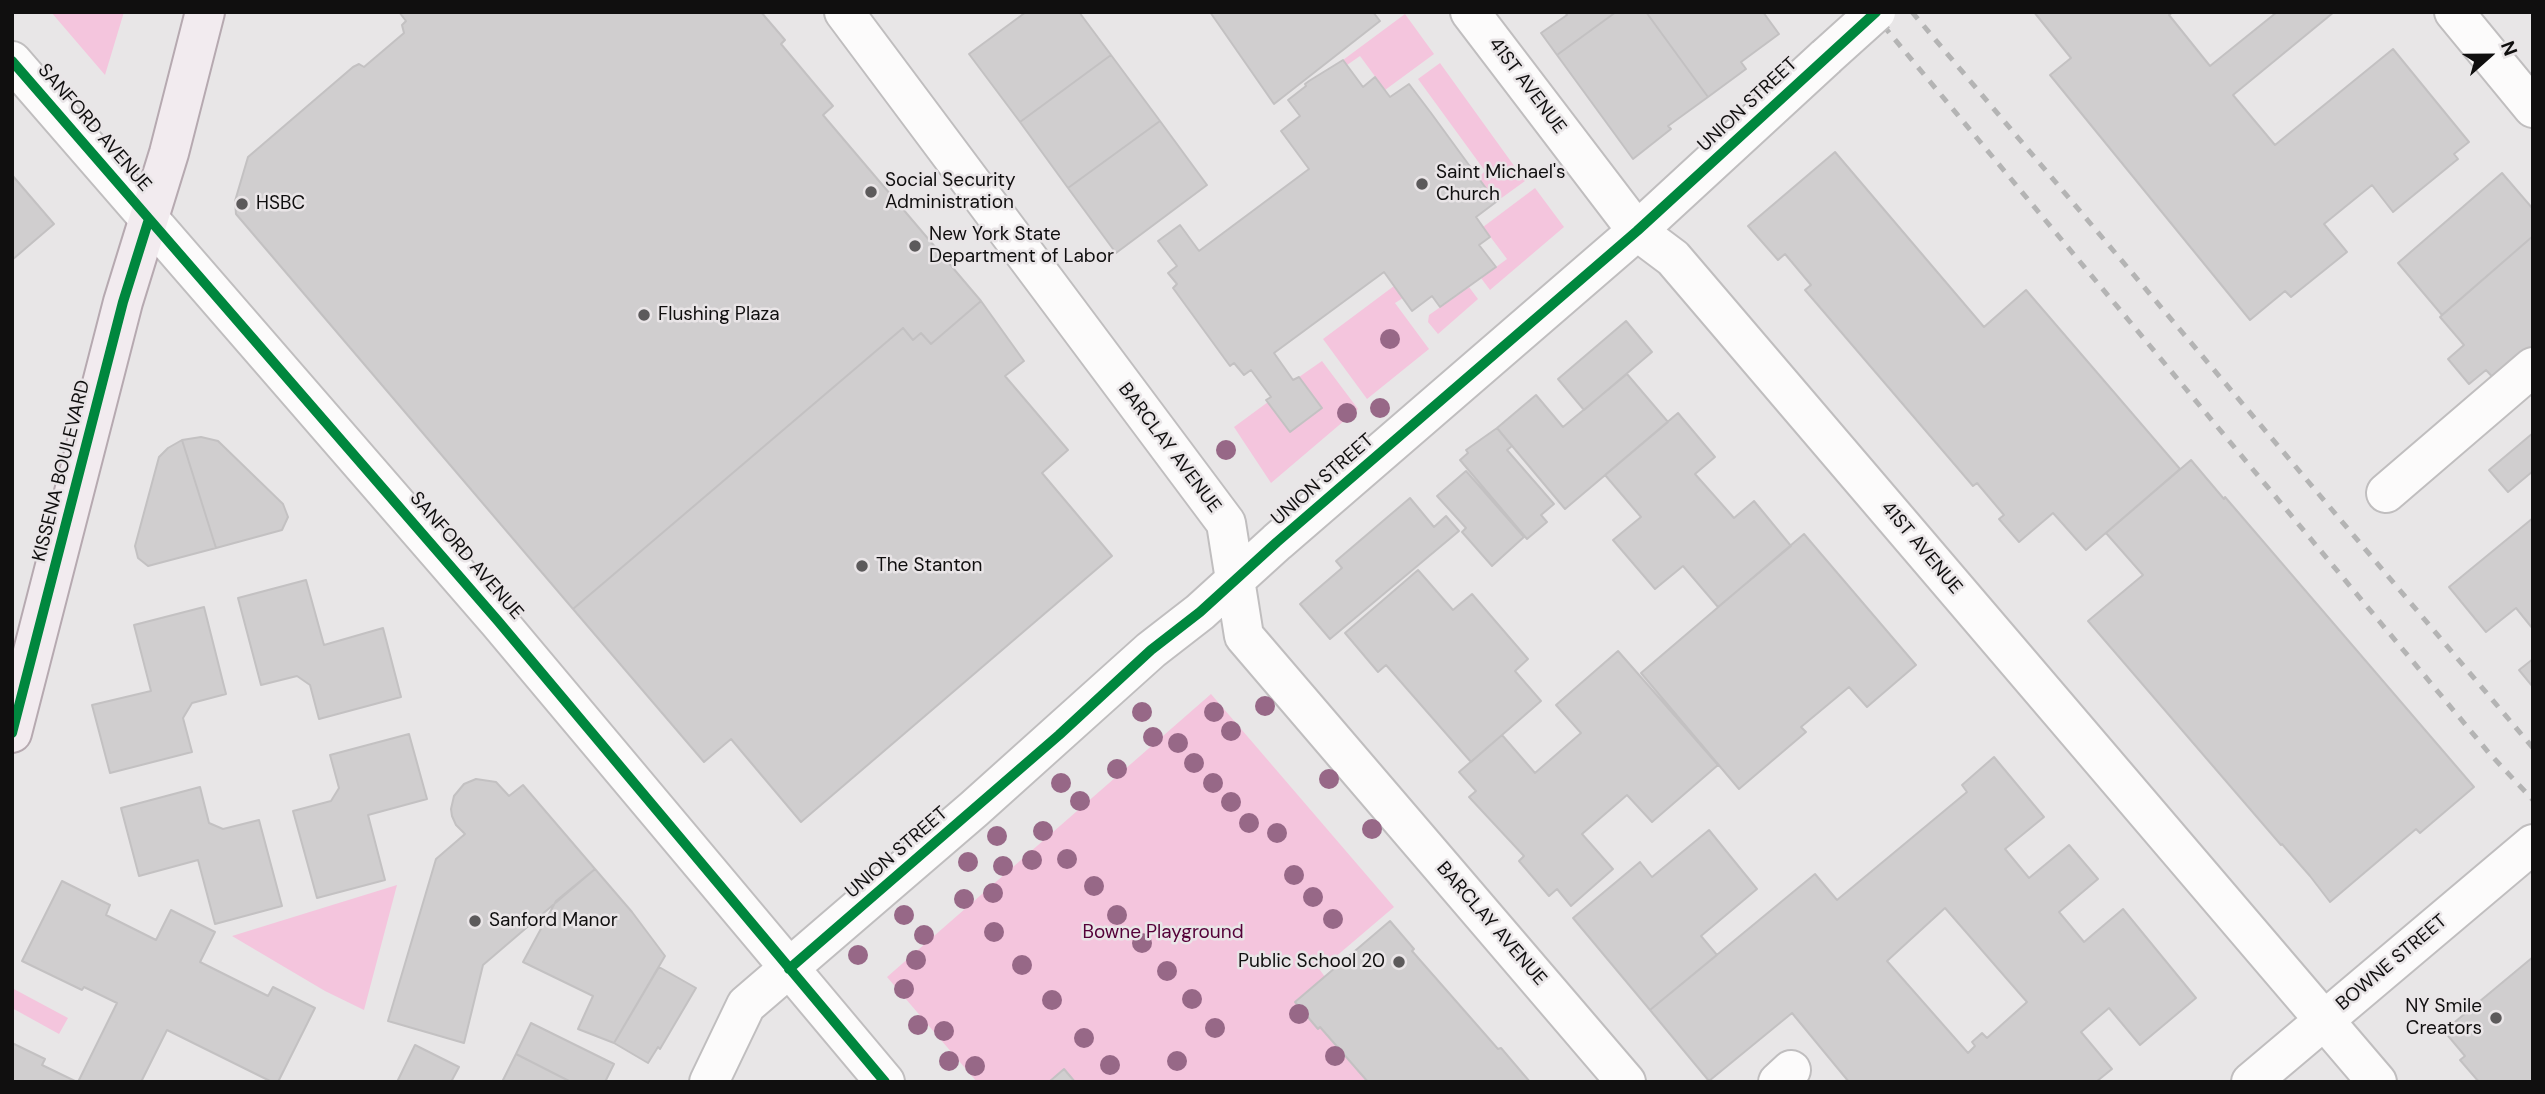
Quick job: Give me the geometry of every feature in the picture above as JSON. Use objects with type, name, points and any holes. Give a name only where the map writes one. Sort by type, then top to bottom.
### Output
[{"type":"main road","name":"KISSENA BOULEVARD","points":[[12,733],[123,302],[169,153],[205,12]]},
{"type":"street","name":"BARCLAY AVENUE","points":[[844,12],[1226,523],[1244,636],[1626,1082]]},
{"type":"street","name":"41ST AVENUE","points":[[1470,12],[1637,232],[1673,258],[2377,1082]]},
{"type":"street","name":"UNION STREET","points":[[709,1082],[746,1005],[1050,743],[1151,650],[1200,612],[1277,542],[1637,232],[1876,12]]},
{"type":"street","points":[[2454,12],[2533,108]]},
{"type":"street","name":"SANFORD AVENUE","points":[[12,61],[489,610],[885,1082]]},
{"type":"street","points":[[2386,493],[2533,367]]},
{"type":"street","name":"BOWNE STREET","points":[[2251,1082],[2533,844]]},
{"type":"green space","points":[[51,12],[124,12],[105,75]]},
{"type":"green space","points":[[1405,14],[1434,54],[1385,90],[1360,56],[1347,65],[1343,60]]},
{"type":"green space","points":[[1440,63],[1525,181],[1496,202],[1478,178],[1485,171],[1418,79]]},
{"type":"green space","points":[[1535,188],[1564,227],[1490,290],[1481,278],[1507,259],[1483,227]]},
{"type":"green space","points":[[1394,286],[1403,298],[1395,303],[1429,349],[1367,399],[1323,339]]},
{"type":"green space","points":[[1469,287],[1478,299],[1438,334],[1428,322],[1429,315]]},
{"type":"green space","points":[[1322,361],[1358,409],[1271,483],[1234,427],[1268,402],[1290,432],[1321,409],[1299,377]]},
{"type":"green space","name":"Bowne Playground","points":[[1211,694],[1394,907],[1320,970],[1325,977],[1295,1002],[1368,1082],[977,1082],[887,977]]},
{"type":"green space","points":[[397,885],[364,1010],[325,991],[232,936]]},
{"type":"green space","points":[[12,988],[68,1018],[59,1034],[12,1008]]},
{"type":"building","name":"Flushing Plaza","points":[[399,12],[761,12],[785,40],[781,44],[833,106],[823,115],[981,301],[931,344],[921,333],[913,340],[903,328],[573,609],[236,214],[235,201],[248,157],[353,67],[359,64],[364,67],[404,33],[402,25],[406,21]]},
{"type":"building","points":[[1026,12],[1079,12],[1111,55],[1020,122],[969,54]]},
{"type":"building","points":[[1210,12],[1373,12],[1380,21],[1274,104]]},
{"type":"building","points":[[1565,12],[1616,12],[1557,55],[1541,33],[1567,15]]},
{"type":"building","points":[[1616,12],[1646,12],[1708,97],[1668,126],[1671,129],[1633,159],[1557,55]]},
{"type":"building","points":[[1646,12],[1763,12],[1779,34],[1741,62],[1746,69],[1708,97]]},
{"type":"building","points":[[2034,12],[2173,12],[2169,15],[2210,66],[2277,12],[2334,12],[2233,95],[2275,145],[2393,49],[2469,142],[2454,154],[2458,159],[2393,212],[2372,185],[2324,224],[2347,252],[2291,297],[2285,291],[2250,320],[2050,75],[2071,58]]},
{"type":"building","points":[[1111,55],[1160,121],[1068,188],[1020,122]]},
{"type":"building","points":[[1343,60],[1363,87],[1375,77],[1390,97],[1409,84],[1431,113],[1496,202],[1476,217],[1490,237],[1479,245],[1496,267],[1440,307],[1432,296],[1412,311],[1384,272],[1274,353],[1293,380],[1299,377],[1322,408],[1290,432],[1266,400],[1271,397],[1251,370],[1244,375],[1234,363],[1230,366],[1173,288],[1177,284],[1168,273],[1177,266],[1158,241],[1180,225],[1199,251],[1309,169],[1281,131],[1300,116],[1288,100],[1309,81]]},
{"type":"building","points":[[1160,121],[1207,185],[1116,253],[1068,188]]},
{"type":"building","points":[[1835,152],[1984,327],[2026,290],[2180,469],[2086,550],[2053,513],[2019,542],[1999,519],[2004,515],[1977,483],[1973,486],[1805,290],[1811,285],[1785,254],[1778,260],[1748,226]]},
{"type":"building","points":[[2502,173],[2533,209],[2533,236],[2442,315],[2398,263]]},
{"type":"building","points":[[12,175],[54,224],[12,260]]},
{"type":"building","points":[[2533,236],[2533,353],[2498,383],[2486,370],[2469,384],[2448,359],[2464,345],[2440,317]]},
{"type":"building","name":"The Stanton","points":[[981,301],[1024,361],[1005,376],[1068,450],[1042,473],[1112,556],[801,822],[731,739],[704,762],[573,609],[903,328],[913,340],[921,333],[931,344]]},
{"type":"building","points":[[1626,321],[1652,352],[1584,410],[1558,379]]},
{"type":"building","points":[[1627,374],[1668,422],[1565,509],[1497,428],[1536,395],[1563,427]]},
{"type":"building","points":[[1678,413],[1715,457],[1695,474],[1734,518],[1754,501],[1791,546],[1718,607],[1683,566],[1655,589],[1613,540],[1641,517],[1605,475]]},
{"type":"building","points":[[1497,428],[1512,446],[1507,450],[1554,504],[1541,515],[1547,522],[1527,539],[1460,460],[1468,453],[1466,450]]},
{"type":"building","points":[[2533,433],[2533,471],[2508,492],[2489,470]]},
{"type":"building","points":[[201,437],[218,441],[283,504],[288,517],[282,530],[216,548],[182,440]]},
{"type":"building","points":[[182,440],[216,548],[148,566],[138,558],[135,546],[159,457]]},
{"type":"building","points":[[2191,460],[2474,787],[2420,833],[2416,829],[2330,902],[2088,621],[2143,575],[2106,533]]},
{"type":"building","points":[[1466,471],[1524,537],[1492,566],[1462,532],[1466,528],[1437,496]]},
{"type":"building","points":[[1410,498],[1434,527],[1446,516],[1459,531],[1330,639],[1300,604],[1342,568],[1336,561]]},
{"type":"building","points":[[2533,518],[2533,629],[2516,608],[2486,632],[2449,587]]},
{"type":"building","points":[[1804,534],[1916,665],[1867,707],[1849,687],[1801,727],[1806,732],[1739,789],[1641,673]]},
{"type":"building","points":[[1418,570],[1453,610],[1472,594],[1528,659],[1515,671],[1541,701],[1471,762],[1386,665],[1378,672],[1345,633]]},
{"type":"building","points":[[306,580],[324,645],[383,628],[401,697],[319,719],[310,685],[297,676],[261,685],[238,598]]},
{"type":"building","points":[[204,607],[226,694],[192,703],[183,718],[192,752],[110,773],[92,705],[151,691],[134,625]]},
{"type":"building","points":[[1618,651],[1718,765],[1652,822],[1627,795],[1582,834],[1613,869],[1571,906],[1557,889],[1549,896],[1519,861],[1524,856],[1469,797],[1476,791],[1459,772],[1502,735],[1535,773],[1581,733],[1556,705]]},
{"type":"building","points":[[2533,659],[2533,687],[2519,670]]},
{"type":"building","points":[[409,734],[427,799],[368,815],[385,880],[317,898],[293,811],[331,801],[339,788],[330,755]]},
{"type":"building","points":[[1994,757],[2044,817],[2005,849],[2029,878],[2069,845],[2098,879],[2059,912],[2084,942],[2123,909],[2196,998],[2140,1045],[2109,1008],[2081,1032],[2112,1069],[2096,1082],[1849,1082],[1792,1013],[1709,1081],[1650,1010],[1815,874],[1837,900],[1967,792],[1962,785]],"holes":[[[1945,908],[2027,1002],[1987,1038],[1982,1033],[1972,1042],[1975,1046],[1968,1053],[1887,961]]]},
{"type":"building","name":"Sanford Manor","points":[[476,779],[496,782],[509,796],[523,785],[595,869],[483,965],[464,1043],[388,1021],[436,859],[465,834],[452,816],[454,796],[464,784]]},
{"type":"building","points":[[200,787],[209,823],[223,829],[259,820],[282,906],[215,924],[198,860],[139,876],[121,808]]},
{"type":"building","points":[[1709,830],[1757,889],[1701,936],[1717,955],[1650,1010],[1573,918],[1640,862],[1652,877]]},
{"type":"building","points":[[595,869],[665,956],[614,1043],[578,1029],[593,996],[523,962],[556,901]]},
{"type":"building","points":[[62,881],[110,905],[106,915],[156,940],[171,910],[215,932],[200,962],[268,996],[273,987],[315,1008],[278,1082],[272,1082],[167,1030],[141,1082],[78,1082],[117,1003],[84,987],[82,990],[22,961]]},
{"type":"building","name":"Public School 20","points":[[1390,921],[1414,949],[1412,951],[1530,1082],[1368,1082],[1320,1027],[1318,1029],[1295,1002]]},
{"type":"building","name":"NY Smile Creators","points":[[2533,957],[2533,1082],[2479,1082],[2460,1060],[2465,1056],[2444,1031]]},
{"type":"building","points":[[659,967],[696,988],[660,1049],[658,1047],[648,1063],[614,1043]]},
{"type":"building","points":[[531,1023],[614,1064],[605,1082],[571,1082],[516,1054]]},
{"type":"building","points":[[12,1043],[45,1059],[42,1065],[77,1082],[12,1082]]},
{"type":"building","points":[[415,1045],[459,1067],[451,1082],[397,1082]]},
{"type":"building","points":[[516,1054],[571,1082],[502,1082]]},
{"type":"building","points":[[1064,1069],[1075,1082],[1049,1082]]},
{"type":"railway","points":[[1872,12],[2489,753],[2533,800]]},
{"type":"railway","points":[[1912,12],[2533,748]]},
{"type":"cycle path","points":[[789,969],[1059,735],[1151,650],[1200,612],[1277,542],[1637,231],[1876,12]]},
{"type":"cycle path","points":[[12,61],[498,621],[885,1082]]},
{"type":"cycle path","points":[[12,733],[123,302],[149,219]]},
{"type":"place","name":"Saint Michael's Church","points":[[1422,184]]},
{"type":"place","name":"Social Security Administration","points":[[871,192]]},
{"type":"place","name":"HSBC","points":[[242,204]]},
{"type":"place","name":"New York State Department of Labor","points":[[915,246]]},
{"type":"place","name":"Flushing Plaza","points":[[644,315]]},
{"type":"place","name":"The Stanton","points":[[862,566]]},
{"type":"place","name":"Sanford Manor","points":[[475,921]]},
{"type":"place","name":"Public School 20","points":[[1399,962]]},
{"type":"place","name":"NY Smile Creators","points":[[2496,1018]]}]
